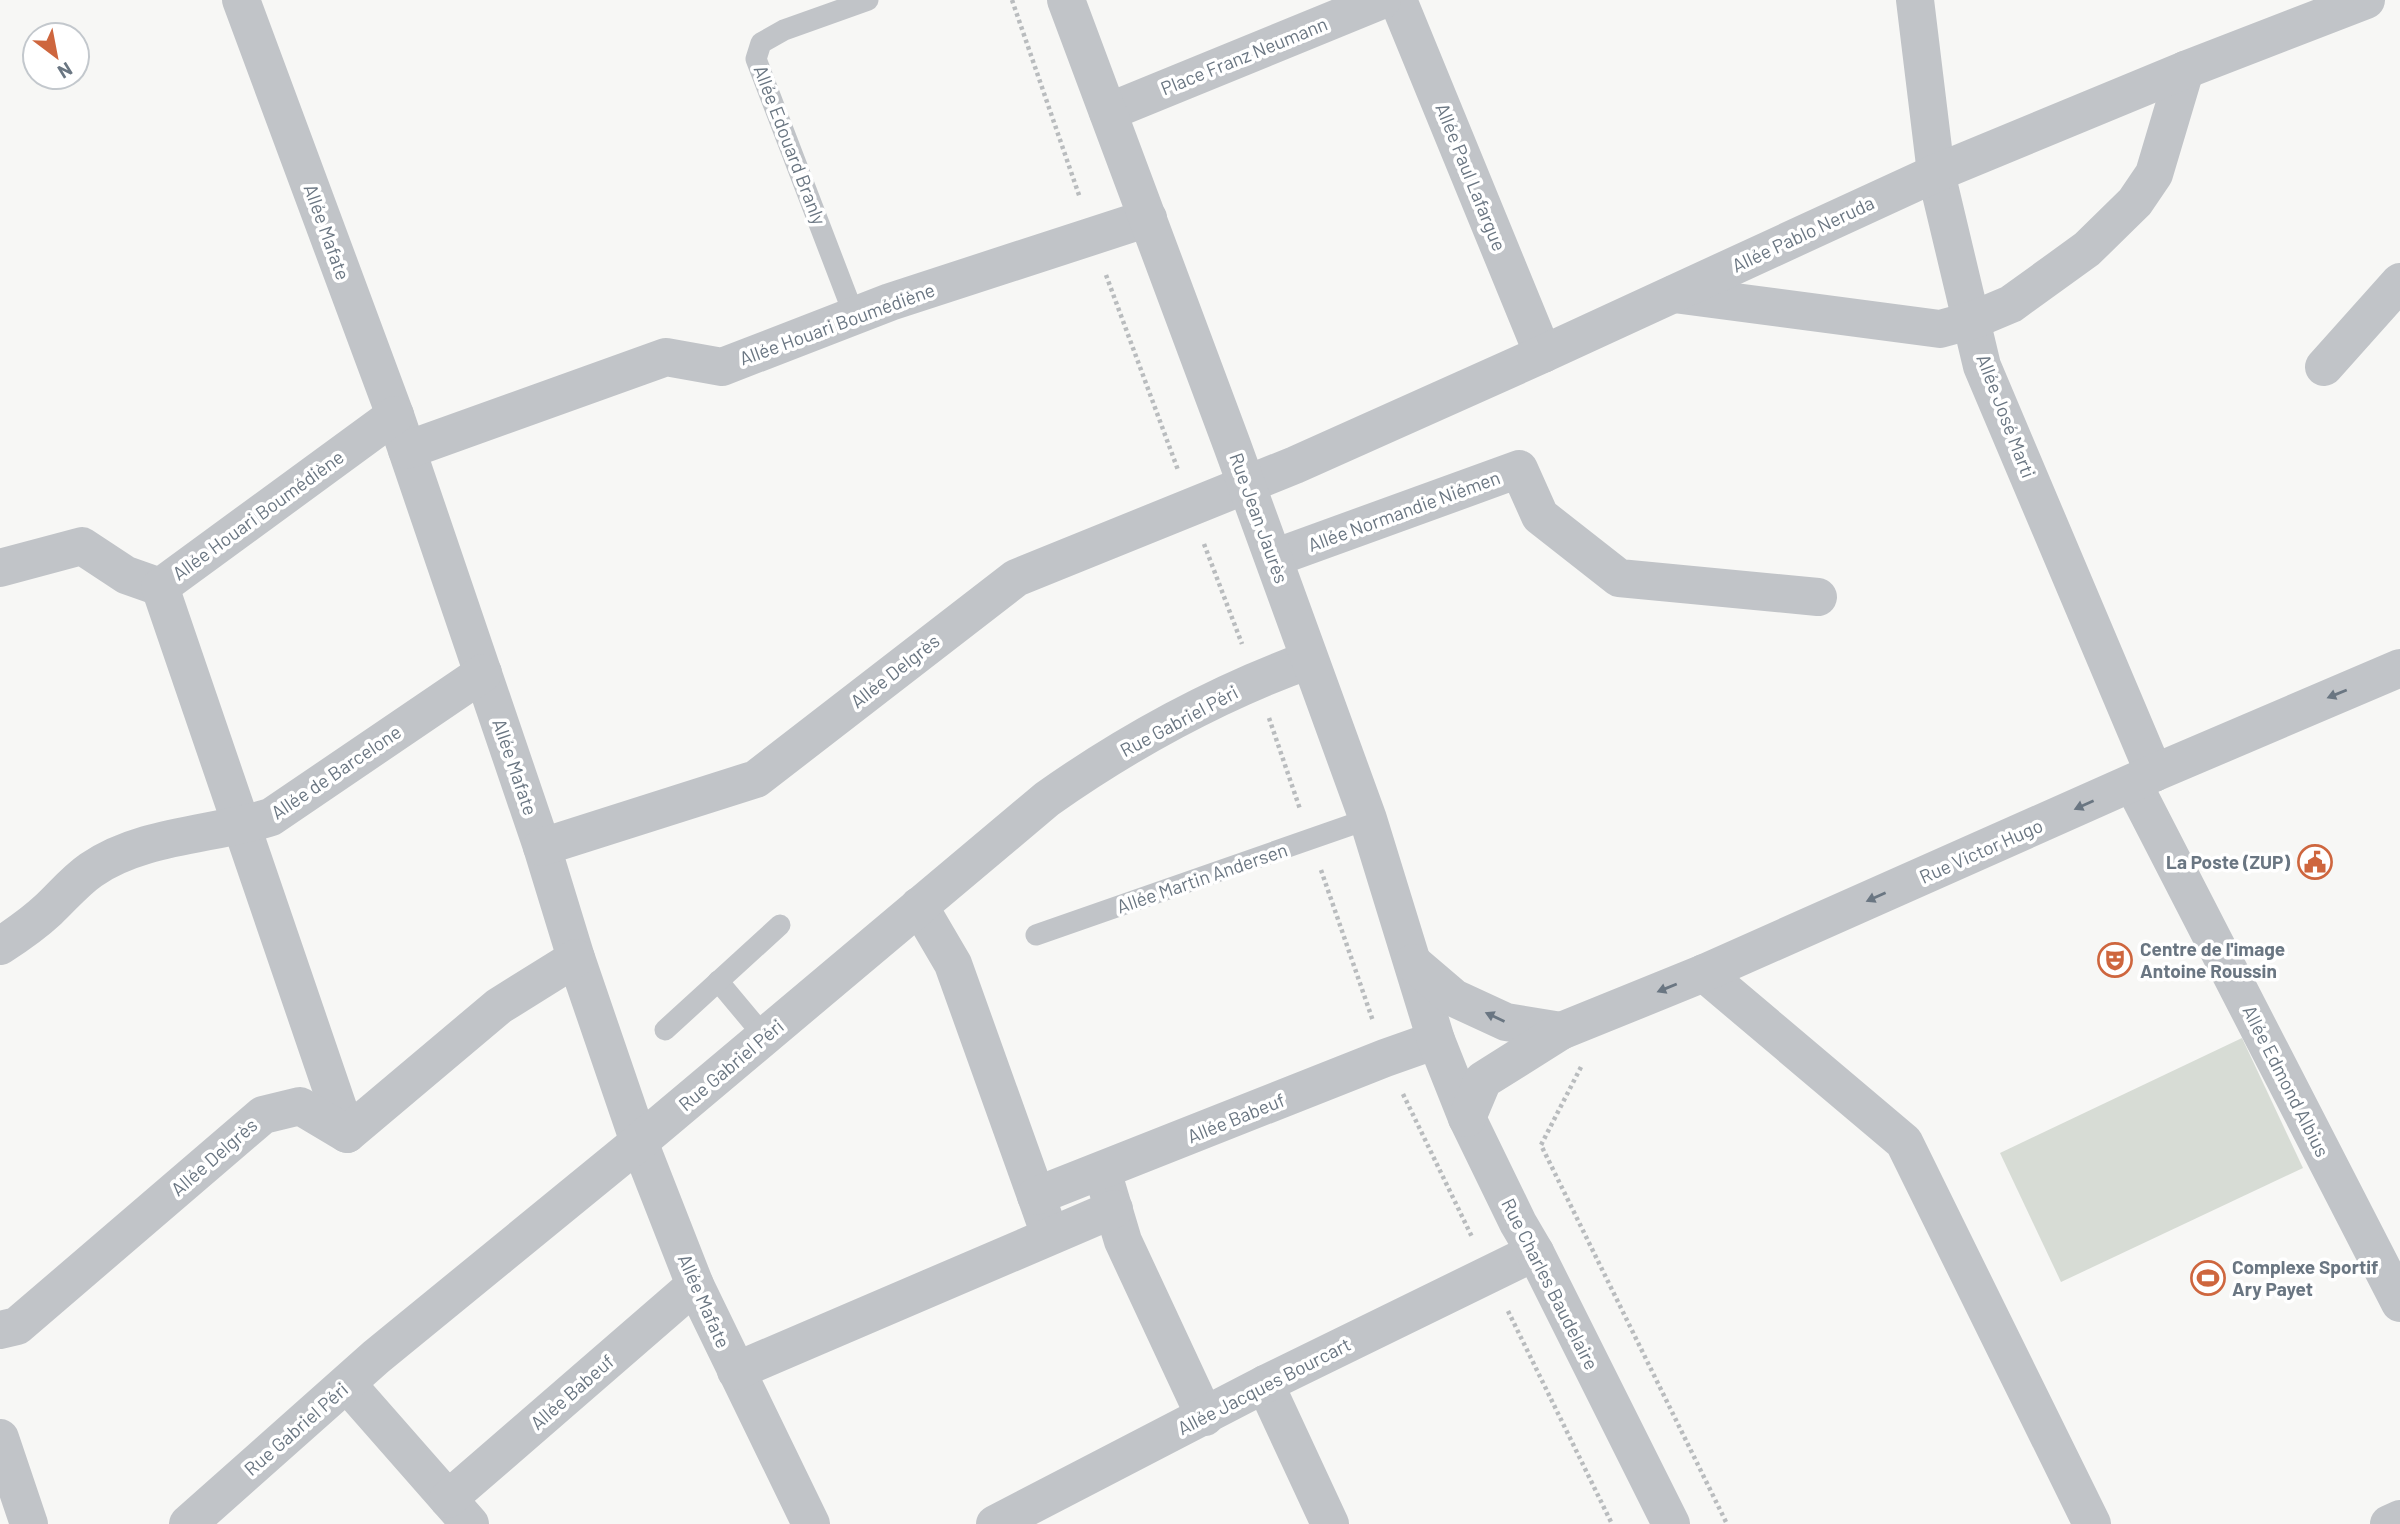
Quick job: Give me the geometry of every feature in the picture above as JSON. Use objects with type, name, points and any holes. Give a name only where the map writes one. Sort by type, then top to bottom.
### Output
[{"type":"street","name":"Allée Mafate","points":[[241,0],[401,432],[639,1142],[695,1285],[802,1520]]},
{"type":"street","name":"Rue Jean Jaurès","points":[[1066,0],[1274,558],[1368,819],[1436,1040]]},
{"type":"street","name":"Place Franz Neumann","points":[[1108,112],[1381,0]]},
{"type":"street","name":"Allée Paul Lafargue","points":[[1398,0],[1543,354]]},
{"type":"street","name":"Allée José Marti","points":[[1915,0],[1936,173],[1983,366],[2144,778]]},
{"type":"street","name":"Allée Pablo Neruda","points":[[1247,486],[1543,354],[1936,173],[2185,70],[2366,0]]},
{"type":"street","points":[[1674,294],[1940,329],[1973,320],[2011,304],[2087,249],[2135,202],[2154,174],[2185,70]]},
{"type":"street","name":"Allée Houari Boumédiène","points":[[0,568],[82,546],[126,575],[160,587],[401,432],[666,357],[722,367],[854,315],[1148,218]]},
{"type":"street","points":[[2324,367],[2400,282]]},
{"type":"street","name":"Allée Normandie Niémen","points":[[1274,558],[1519,469],[1540,516],[1619,578],[1818,597]]},
{"type":"street","name":"Allée Delgrès","points":[[542,847],[756,779],[1016,578],[1247,486]]},
{"type":"street","points":[[160,587],[346,1134],[499,1006],[576,958]]},
{"type":"street","name":"Rue Gabriel Péri","points":[[188,1524],[386,1349],[639,1142],[1048,799],[1086,771],[1212,701],[1255,680],[1309,660]]},
{"type":"street","name":"Rue Victor Hugo","points":[[1467,1118],[1483,1080],[1561,1031],[1704,973],[2400,668]]},
{"type":"street","name":"Allée de Barcelone","points":[[0,946],[46,912],[91,870],[138,846],[240,827],[271,817],[483,673]]},
{"type":"street","name":"Allée Edmond Albius","points":[[2144,778],[2400,1303]]},
{"type":"street","points":[[919,906],[953,964],[1051,1236]]},
{"type":"street","points":[[1413,963],[1454,998],[1506,1022],[1561,1031]]},
{"type":"street","points":[[1704,973],[1904,1142],[2092,1524]]},
{"type":"street","name":"Allée Babeuf","points":[[1036,1196],[1436,1040]]},
{"type":"street","name":"Rue Charles Baudelaire","points":[[1436,1040],[1467,1118],[1671,1524]]},
{"type":"street","name":"Allée Delgrès","points":[[0,1330],[17,1326],[263,1115],[300,1106],[346,1134]]},
{"type":"street","points":[[1101,1171],[1123,1241],[1205,1417]]},
{"type":"street","points":[[736,1371],[1114,1209]]},
{"type":"street","name":"Allée Jacques Bourcart","points":[[995,1524],[1265,1384],[1535,1252]]},
{"type":"street","name":"Allée Babeuf","points":[[459,1512],[695,1285]]},
{"type":"street","points":[[347,1384],[459,1512]]},
{"type":"street","points":[[1265,1384],[1330,1524]]},
{"type":"street","points":[[0,1438],[30,1524]]},
{"type":"street","points":[[2389,1524],[2400,1519]]},
{"type":"lane","name":"Allée Edouard Branly","points":[[854,315],[756,59],[761,43],[784,30],[868,0]]},
{"type":"lane","name":"Allée Martin Andersen","points":[[1036,936],[1368,819]]},
{"type":"lane","points":[[665,1030],[780,925]]},
{"type":"lane","points":[[718,982],[764,1036]]},
{"type":"path","points":[[1012,0],[1080,198]]},
{"type":"path","points":[[1105,272],[1181,479]]},
{"type":"path","points":[[1201,536],[1245,652]]},
{"type":"path","points":[[1582,1066],[1541,1145],[1727,1524]]},
{"type":"shaded area","points":[[2242,1038],[2303,1168],[2061,1282],[2000,1153]]},
{"type":"place","name":"La Poste (ZUP)","points":[[2315,862]]},
{"type":"place","name":"Centre de l'image Antoine Roussin","points":[[2115,960]]},
{"type":"place","name":"Complexe Sportif Ary Payet","points":[[2208,1278]]}]
